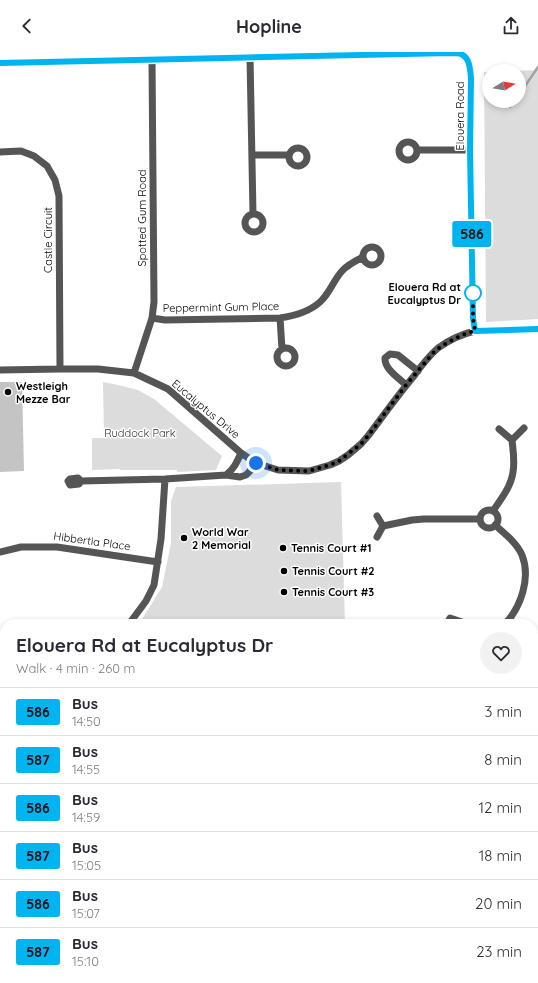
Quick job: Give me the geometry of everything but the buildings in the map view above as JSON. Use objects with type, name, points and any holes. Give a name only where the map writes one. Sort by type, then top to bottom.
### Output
[{"type":"street","name":"Elouera Road","points":[[0,62],[152,60],[220,55],[250,57],[308,54],[461,54],[467,59],[471,78],[470,150],[473,318],[475,331]]},
{"type":"street","points":[[250,57],[253,214]]},
{"type":"street","name":"Spotted Gum Road","points":[[134,373],[152,318],[154,302],[152,60]]},
{"type":"street","points":[[417,150],[470,150]]},
{"type":"street","name":"Castle Circuit","points":[[0,152],[21,151],[34,156],[47,166],[55,180],[59,196],[60,369]]},
{"type":"street","points":[[252,155],[289,155]]},
{"type":"street","name":"Peppermint Gum Place","points":[[152,318],[165,320],[280,318],[300,313],[317,304],[326,296],[342,271],[347,266],[363,258]]},
{"type":"street","points":[[280,318],[282,349]]},
{"type":"street","name":"Eucalyptus Drive","points":[[0,370],[98,369],[134,373],[168,389],[241,453],[256,463],[278,470],[309,471],[339,461],[361,444],[406,385],[439,348],[457,337],[475,331],[538,329]]},
{"type":"street","points":[[406,385],[388,368],[385,358],[390,354],[398,355],[418,371]]},
{"type":"street","points":[[512,440],[524,428]]},
{"type":"street","points":[[493,511],[507,491],[514,470],[512,440],[499,429]]},
{"type":"street","points":[[226,475],[232,471],[241,453]]},
{"type":"street","points":[[81,481],[165,479],[226,475],[240,477],[250,472],[256,463]]},
{"type":"street","points":[[133,619],[146,601],[154,585],[158,562],[165,479]]},
{"type":"street","points":[[490,510],[493,511],[498,519],[495,525],[490,528],[481,524],[480,519],[480,516],[484,511],[490,510]]},
{"type":"street","points":[[377,516],[383,526]]},
{"type":"street","points":[[377,537],[383,526],[412,520],[480,519]]},
{"type":"street","points":[[495,525],[516,545],[522,555],[525,569],[525,585],[520,601],[510,619]]},
{"type":"street","name":"Hibbertia Place","points":[[0,552],[21,547],[58,547],[158,562]]},
{"type":"green space","points":[[526,70],[538,70],[538,319],[486,322],[484,108],[526,108]]},
{"type":"green space","name":"Ruddock Park","points":[[103,382],[138,390],[154,399],[222,456],[216,470],[177,472],[177,470],[92,470],[92,438],[104,438]]},
{"type":"green space","points":[[341,482],[345,619],[142,619],[162,587],[171,543],[171,501],[176,487]]},
{"type":"waterway","points":[[526,85],[538,67]]},
{"type":"bus line","name":"586","points":[[0,63],[220,57],[461,54],[467,59],[471,78],[470,165],[473,318],[475,331],[538,329]]},
{"type":"place","name":"Elouera Rd at Eucalyptus Dr","points":[[473,293]]},
{"type":"place","name":"Westleigh Mezze Bar","points":[[8,392]]},
{"type":"place","name":"World War 2 Memorial","points":[[184,538]]},
{"type":"place","name":"Tennis Court #1","points":[[283,548]]},
{"type":"place","name":"Tennis Court #2","points":[[284,571]]},
{"type":"place","name":"Tennis Court #3","points":[[284,592]]},
{"type":"route","points":[[256,463],[278,470],[309,471],[330,465],[348,455],[368,436],[406,385],[433,353],[457,337],[475,331],[473,318],[473,288],[473,293]]}]
